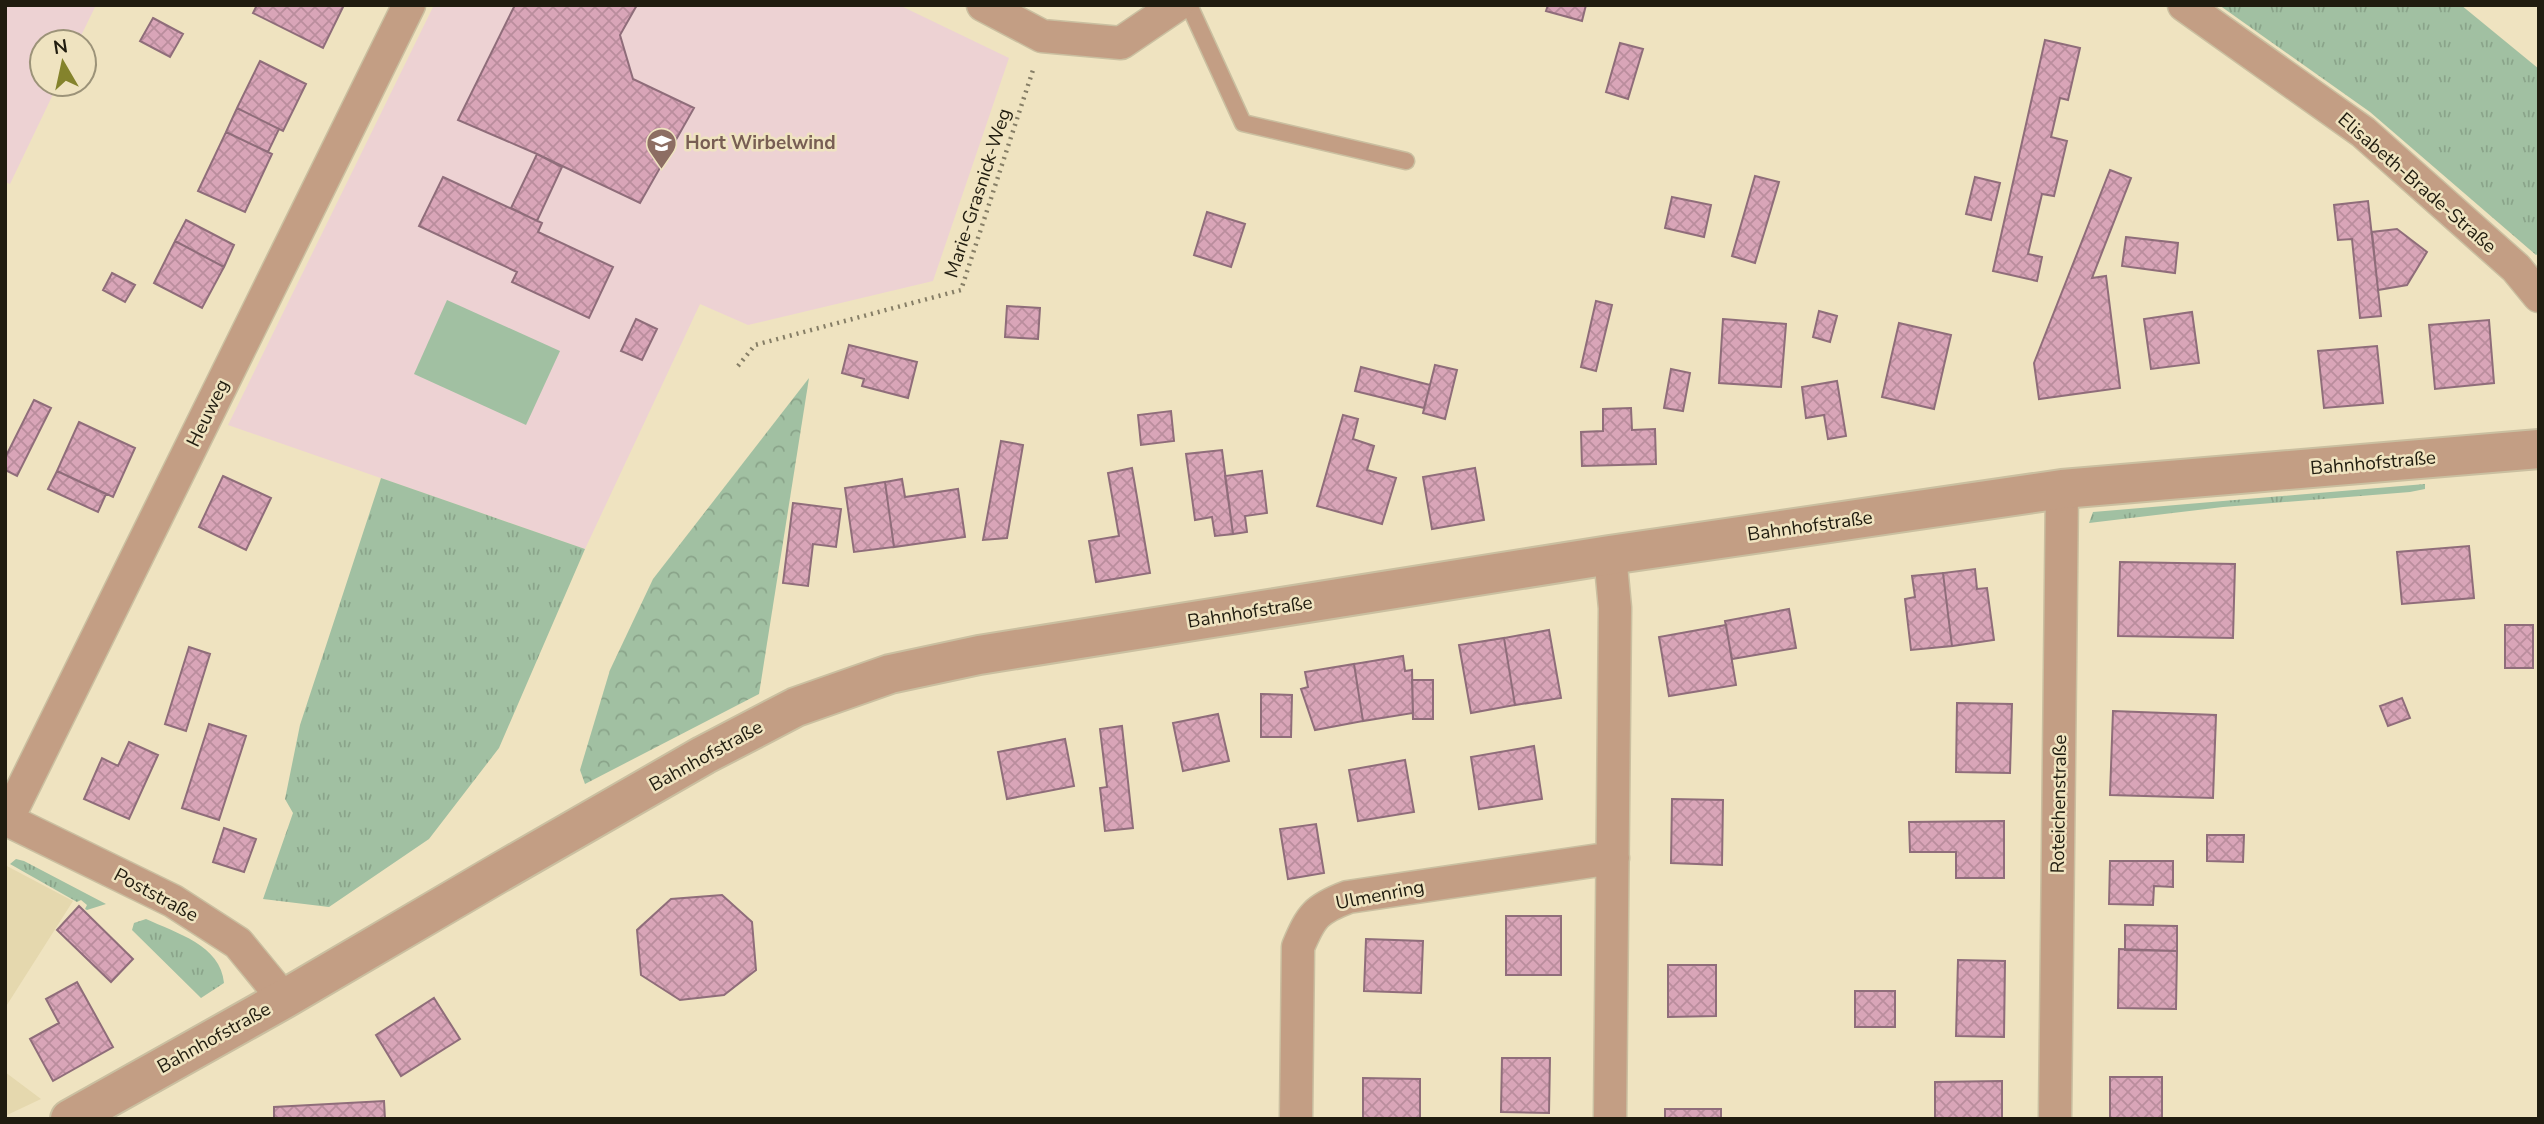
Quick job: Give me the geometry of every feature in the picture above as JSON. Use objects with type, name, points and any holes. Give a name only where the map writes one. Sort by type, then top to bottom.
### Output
[{"type":"street","name":"Heuweg","points":[[6,820],[409,5]]},
{"type":"street","points":[[983,5],[1042,36],[1121,43],[1177,5]]},
{"type":"street","name":"Elisabeth-Brade-Straße","points":[[2184,5],[2363,132],[2516,268],[2539,296]]},
{"type":"street","name":"Bahnhofstraße","points":[[70,1119],[284,999],[704,755],[796,707],[890,674],[979,655],[1610,555],[2062,489],[2539,449]]},
{"type":"street","name":"Roteichenstraße","points":[[2055,1119],[2062,489]]},
{"type":"street","points":[[1610,555],[1615,608],[1610,1119]]},
{"type":"street","name":"Poststraße","points":[[6,820],[173,901],[238,943],[284,999]]},
{"type":"street","name":"Ulmenring","points":[[1296,1119],[1298,947],[1307,925],[1322,907],[1348,897],[1613,858]]},
{"type":"lane","points":[[1189,5],[1243,123],[1406,161]]},
{"type":"path","name":"Marie-Grasnick-Weg","points":[[738,366],[755,345],[961,290],[1042,36]]},
{"type":"shaded area","points":[[5,5],[96,5],[85,28],[28,28],[28,98],[51,98],[10,184],[5,182]]},
{"type":"shaded area","name":"Hort Wirbelwind","points":[[434,5],[899,5],[1009,58],[933,281],[748,325],[700,304],[585,549],[228,425]]},
{"type":"shaded area","points":[[5,865],[73,901],[5,1008]]},
{"type":"shaded area","points":[[5,1072],[41,1099],[5,1116]]},
{"type":"green space","points":[[2219,5],[2461,5],[2539,69],[2539,253],[2536,255],[2370,112]]},
{"type":"green space","points":[[447,300],[560,351],[526,425],[414,374]]},
{"type":"green space","points":[[809,378],[759,694],[585,784],[580,770],[610,670],[653,579]]},
{"type":"green space","points":[[381,478],[585,549],[499,748],[429,839],[329,907],[263,899],[293,813],[285,799],[300,725]]},
{"type":"green space","points":[[2425,484],[2425,489],[2410,492],[2223,507],[2089,523],[2093,512]]},
{"type":"green space","points":[[16,859],[106,904],[85,909],[87,905],[81,900],[77,902],[10,864]]},
{"type":"green space","points":[[146,919],[183,935],[206,950],[221,970],[224,983],[201,998],[132,930],[134,923]]},
{"type":"building","points":[[257,5],[344,5],[323,48],[253,13]]},
{"type":"building","points":[[515,5],[637,5],[620,35],[633,79],[694,108],[640,203],[458,120]]},
{"type":"building","points":[[1548,5],[1586,5],[1582,21],[1546,11]]},
{"type":"building","points":[[153,18],[183,34],[170,57],[140,41]]},
{"type":"building","points":[[2045,40],[2080,48],[2068,100],[2060,98],[2051,137],[2067,141],[2054,196],[2042,194],[2028,254],[2042,257],[2037,281],[1993,271]]},
{"type":"building","points":[[1620,43],[1643,49],[1628,99],[1606,92]]},
{"type":"building","points":[[260,61],[306,84],[283,131],[237,108]]},
{"type":"building","points":[[237,108],[279,129],[268,152],[226,132]]},
{"type":"building","points":[[226,132],[272,154],[245,212],[198,191]]},
{"type":"building","points":[[537,154],[562,167],[537,221],[511,208]]},
{"type":"building","points":[[2110,170],[2131,178],[2092,278],[2106,276],[2120,388],[2039,399],[2034,363]]},
{"type":"building","points":[[1755,176],[1779,182],[1755,263],[1732,256]]},
{"type":"building","points":[[443,177],[542,223],[538,232],[613,267],[589,318],[512,282],[517,272],[419,226]]},
{"type":"building","points":[[1975,177],[2000,183],[1991,220],[1966,214]]},
{"type":"building","points":[[1672,197],[1711,205],[1704,237],[1665,228]]},
{"type":"building","points":[[2368,201],[2381,316],[2360,318],[2352,239],[2338,240],[2334,205]]},
{"type":"building","points":[[1207,212],[1245,224],[1231,267],[1194,255]]},
{"type":"building","points":[[186,220],[234,245],[224,267],[175,241]]},
{"type":"building","points":[[2397,229],[2427,252],[2407,285],[2378,290],[2372,232]]},
{"type":"building","points":[[2126,237],[2178,243],[2175,273],[2122,266]]},
{"type":"building","points":[[175,241],[224,267],[202,308],[154,283]]},
{"type":"building","points":[[112,273],[135,285],[125,302],[103,290]]},
{"type":"building","points":[[1596,301],[1612,305],[1596,371],[1581,367]]},
{"type":"building","points":[[1007,306],[1040,308],[1038,339],[1005,337]]},
{"type":"building","points":[[1819,311],[1837,316],[1830,342],[1813,337]]},
{"type":"building","points":[[2192,312],[2199,363],[2151,369],[2144,319]]},
{"type":"building","points":[[636,319],[657,329],[642,360],[621,351]]},
{"type":"building","points":[[1723,319],[1786,324],[1781,387],[1719,383]]},
{"type":"building","points":[[2489,320],[2494,383],[2435,389],[2429,325]]},
{"type":"building","points":[[1899,323],[1951,335],[1934,409],[1882,397]]},
{"type":"building","points":[[849,345],[917,362],[908,398],[862,386],[864,379],[842,373]]},
{"type":"building","points":[[2377,346],[2383,403],[2324,408],[2318,351]]},
{"type":"building","points":[[1435,365],[1457,370],[1445,419],[1423,413]]},
{"type":"building","points":[[1361,367],[1430,385],[1424,408],[1355,391]]},
{"type":"building","points":[[1671,369],[1690,373],[1683,411],[1664,408]]},
{"type":"building","points":[[1837,381],[1846,436],[1828,439],[1824,415],[1806,418],[1802,387]]},
{"type":"building","points":[[34,400],[51,408],[17,476],[5,470],[5,458]]},
{"type":"building","points":[[1631,408],[1632,430],[1655,429],[1656,464],[1582,466],[1581,432],[1603,431],[1603,409]]},
{"type":"building","points":[[1171,411],[1174,441],[1141,445],[1138,415]]},
{"type":"building","points":[[1343,415],[1358,419],[1353,439],[1374,446],[1367,470],[1396,478],[1382,524],[1317,506]]},
{"type":"building","points":[[79,422],[135,448],[113,497],[57,471]]},
{"type":"building","points":[[1001,441],[1023,445],[1007,538],[983,540]]},
{"type":"building","points":[[1222,450],[1233,534],[1215,536],[1212,517],[1195,520],[1186,454]]},
{"type":"building","points":[[1132,468],[1150,573],[1096,582],[1089,541],[1119,536],[1108,473]]},
{"type":"building","points":[[1475,468],[1484,520],[1432,529],[1423,477]]},
{"type":"building","points":[[57,471],[106,494],[98,512],[48,489]]},
{"type":"building","points":[[1262,471],[1267,513],[1245,516],[1247,532],[1233,534],[1225,476]]},
{"type":"building","points":[[223,476],[271,498],[246,550],[199,527]]},
{"type":"building","points":[[902,479],[905,497],[958,489],[965,537],[894,547],[885,482]]},
{"type":"building","points":[[885,482],[894,547],[854,552],[845,488]]},
{"type":"building","points":[[793,503],[841,509],[836,547],[813,544],[808,586],[783,583]]},
{"type":"building","points":[[2469,546],[2474,598],[2402,604],[2397,552]]},
{"type":"building","points":[[2120,562],[2235,564],[2233,638],[2118,636]]},
{"type":"building","points":[[1975,569],[1977,589],[1987,588],[1994,640],[1952,646],[1943,573]]},
{"type":"building","points":[[1943,573],[1952,646],[1911,650],[1905,599],[1915,597],[1912,576]]},
{"type":"building","points":[[1789,609],[1796,648],[1732,659],[1725,621]]},
{"type":"building","points":[[1726,625],[1736,685],[1669,696],[1659,637]]},
{"type":"building","points":[[2505,625],[2533,625],[2533,668],[2505,668]]},
{"type":"building","points":[[1549,630],[1561,698],[1515,705],[1504,638]]},
{"type":"building","points":[[1504,638],[1515,705],[1471,713],[1459,645]]},
{"type":"building","points":[[189,647],[210,654],[186,731],[165,724]]},
{"type":"building","points":[[1403,656],[1405,671],[1412,670],[1413,713],[1363,721],[1354,664]]},
{"type":"building","points":[[1354,664],[1363,721],[1315,730],[1301,689],[1308,687],[1305,672]]},
{"type":"building","points":[[1412,680],[1433,680],[1433,719],[1413,719]]},
{"type":"building","points":[[1261,694],[1292,695],[1291,737],[1261,737]]},
{"type":"building","points":[[2402,698],[2410,718],[2388,726],[2380,706]]},
{"type":"building","points":[[1957,703],[2012,704],[2010,773],[1956,772]]},
{"type":"building","points":[[2113,711],[2216,715],[2213,798],[2110,795]]},
{"type":"building","points":[[1218,714],[1229,761],[1183,771],[1173,723]]},
{"type":"building","points":[[209,724],[246,736],[219,820],[182,808]]},
{"type":"building","points":[[1122,726],[1133,828],[1105,831],[1100,788],[1107,787],[1100,729]]},
{"type":"building","points":[[1065,739],[1074,786],[1007,799],[998,752]]},
{"type":"building","points":[[129,742],[158,755],[129,819],[84,799],[102,758],[118,766]]},
{"type":"building","points":[[1534,746],[1542,799],[1479,809],[1471,757]]},
{"type":"building","points":[[1405,760],[1414,812],[1358,821],[1349,770]]},
{"type":"building","points":[[1672,799],[1723,800],[1722,865],[1671,863]]},
{"type":"building","points":[[2004,821],[2004,878],[1956,878],[1956,852],[1910,852],[1909,822]]},
{"type":"building","points":[[1316,824],[1324,873],[1288,879],[1280,829]]},
{"type":"building","points":[[224,828],[256,839],[244,872],[213,862]]},
{"type":"building","points":[[2207,835],[2244,835],[2243,862],[2207,861]]},
{"type":"building","points":[[2110,861],[2173,861],[2173,887],[2154,886],[2153,905],[2109,904]]},
{"type":"building","points":[[722,895],[752,922],[756,970],[724,995],[680,1000],[641,975],[637,930],[671,899]]},
{"type":"building","points":[[79,906],[133,959],[111,982],[57,930]]},
{"type":"building","points":[[1506,916],[1561,916],[1561,975],[1506,975]]},
{"type":"building","points":[[2125,925],[2177,926],[2177,951],[2125,950]]},
{"type":"building","points":[[1366,939],[1423,941],[1421,993],[1364,991]]},
{"type":"building","points":[[2119,949],[2177,951],[2176,1009],[2118,1008]]},
{"type":"building","points":[[1958,960],[2005,961],[2004,1037],[1956,1036]]},
{"type":"building","points":[[1668,965],[1716,965],[1716,1016],[1668,1017]]},
{"type":"building","points":[[77,982],[113,1047],[53,1081],[30,1039],[59,1023],[46,999]]},
{"type":"building","points":[[1855,991],[1895,991],[1895,1027],[1855,1027]]},
{"type":"building","points":[[434,998],[460,1039],[401,1076],[376,1035]]},
{"type":"building","points":[[1502,1058],[1550,1058],[1549,1113],[1501,1112]]},
{"type":"building","points":[[2110,1077],[2162,1077],[2162,1119],[2110,1119]]},
{"type":"building","points":[[1363,1078],[1420,1079],[1420,1119],[1363,1119]]},
{"type":"building","points":[[2002,1081],[2002,1119],[1935,1119],[1935,1082]]},
{"type":"building","points":[[384,1101],[385,1119],[274,1119],[274,1107]]},
{"type":"building","points":[[1665,1109],[1721,1109],[1721,1119],[1665,1119]]},
{"type":"place","name":"Hort Wirbelwind","points":[[662,170]]}]
